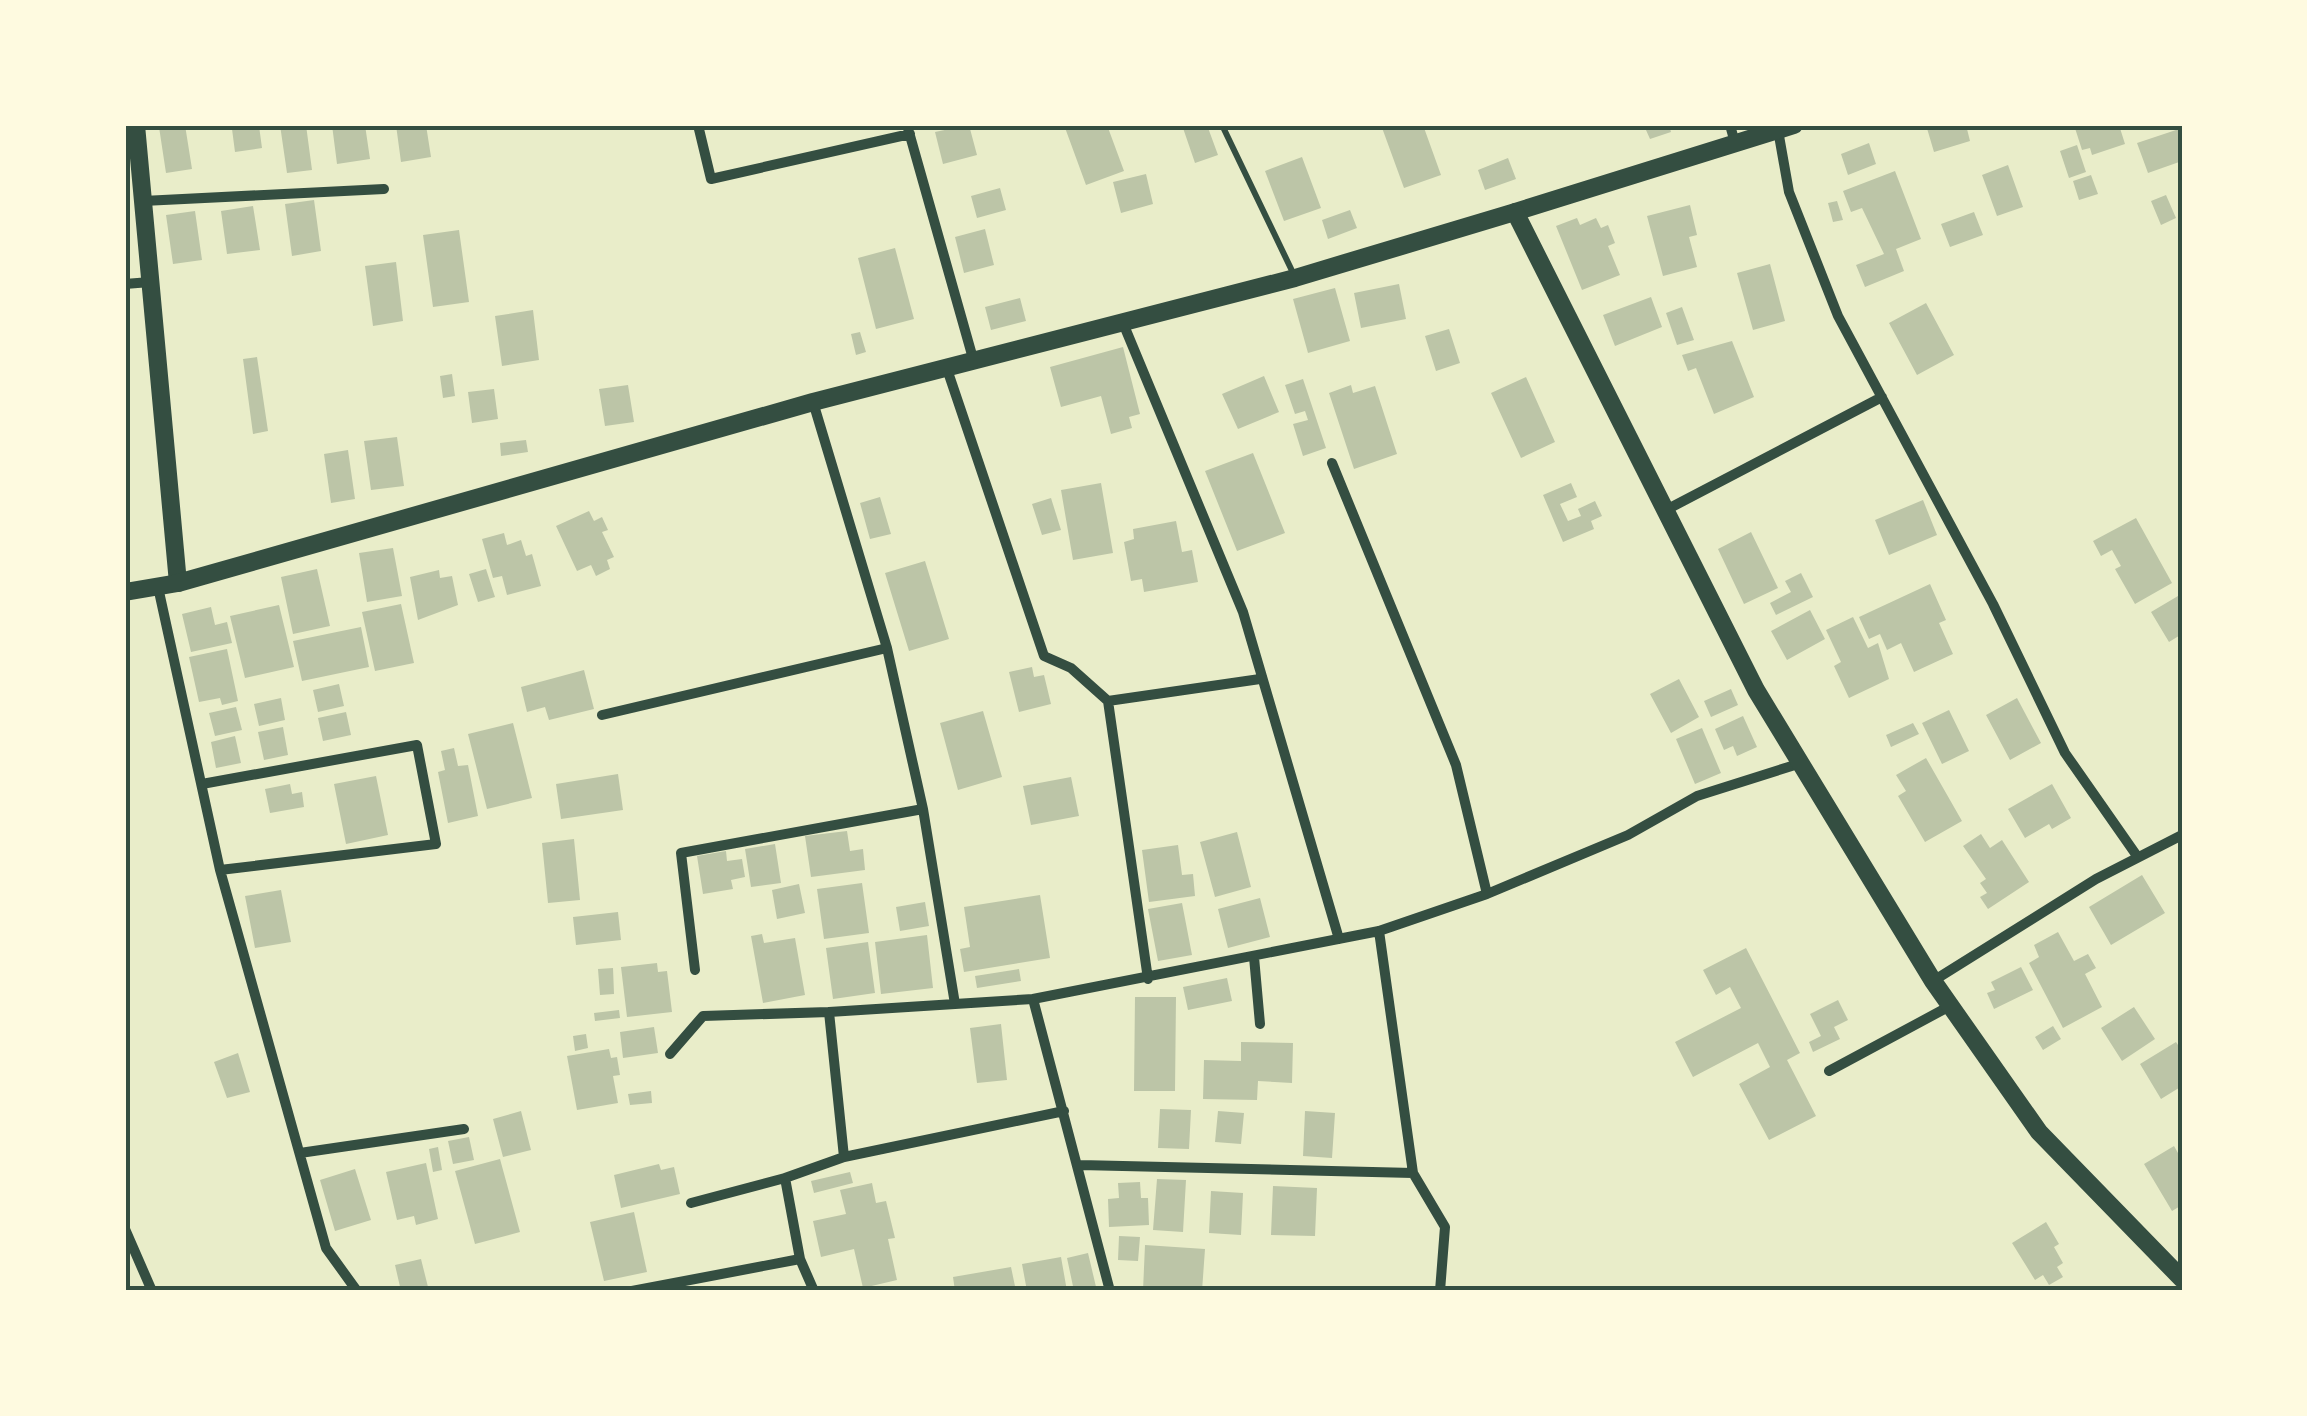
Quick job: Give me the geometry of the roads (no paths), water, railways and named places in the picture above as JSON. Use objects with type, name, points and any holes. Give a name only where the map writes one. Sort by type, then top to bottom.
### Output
[{"type":"main road","points":[[136,125],[178,583]]},
{"type":"main road","points":[[125,592],[178,583],[813,402],[1295,278],[1515,212],[1732,134],[1786,127]]},
{"type":"main road","points":[[1515,212],[1756,690],[1933,981],[2038,1132],[2182,1280]]},
{"type":"street","points":[[698,125],[711,178],[908,130],[974,363]]},
{"type":"street","points":[[1786,127],[1789,192],[1838,316],[1994,604],[2065,753],[2137,856]]},
{"type":"street","points":[[143,201],[384,189]]},
{"type":"street","points":[[125,284],[150,282]]},
{"type":"street","points":[[1123,324],[1242,612],[1339,939]]},
{"type":"street","points":[[947,369],[1044,656],[1070,668],[1108,701],[1148,978]]},
{"type":"street","points":[[1666,510],[1882,398]]},
{"type":"street","points":[[813,402],[887,648],[923,809],[955,1004]]},
{"type":"street","points":[[1332,463],[1456,765],[1487,894]]},
{"type":"street","points":[[158,587],[220,870],[326,1248],[357,1291]]},
{"type":"street","points":[[602,715],[887,648]]},
{"type":"street","points":[[1108,701],[1260,679]]},
{"type":"street","points":[[202,784],[417,745],[436,844],[220,870]]},
{"type":"street","points":[[670,1054],[703,1016],[1032,998],[1379,931],[1487,894],[1628,835],[1697,796],[1798,764]]},
{"type":"street","points":[[695,970],[680,853],[923,809]]},
{"type":"street","points":[[1933,981],[2137,856],[2182,835]]},
{"type":"street","points":[[1379,931],[1414,1172],[1445,1227],[1440,1291]]},
{"type":"street","points":[[1254,957],[1260,1024]]},
{"type":"street","points":[[1032,998],[1080,1165],[1110,1291]]},
{"type":"street","points":[[1829,1071],[1950,1006]]},
{"type":"street","points":[[828,1012],[844,1157]]},
{"type":"street","points":[[691,1203],[785,1178],[844,1157],[1064,1111]]},
{"type":"street","points":[[300,1152],[464,1129]]},
{"type":"street","points":[[1080,1165],[1414,1172]]},
{"type":"street","points":[[785,1178],[800,1259],[814,1291]]},
{"type":"street","points":[[125,1229],[152,1291]]},
{"type":"street","points":[[632,1291],[800,1259]]},
{"type":"lane","points":[[1222,125],[1295,278]]}]
